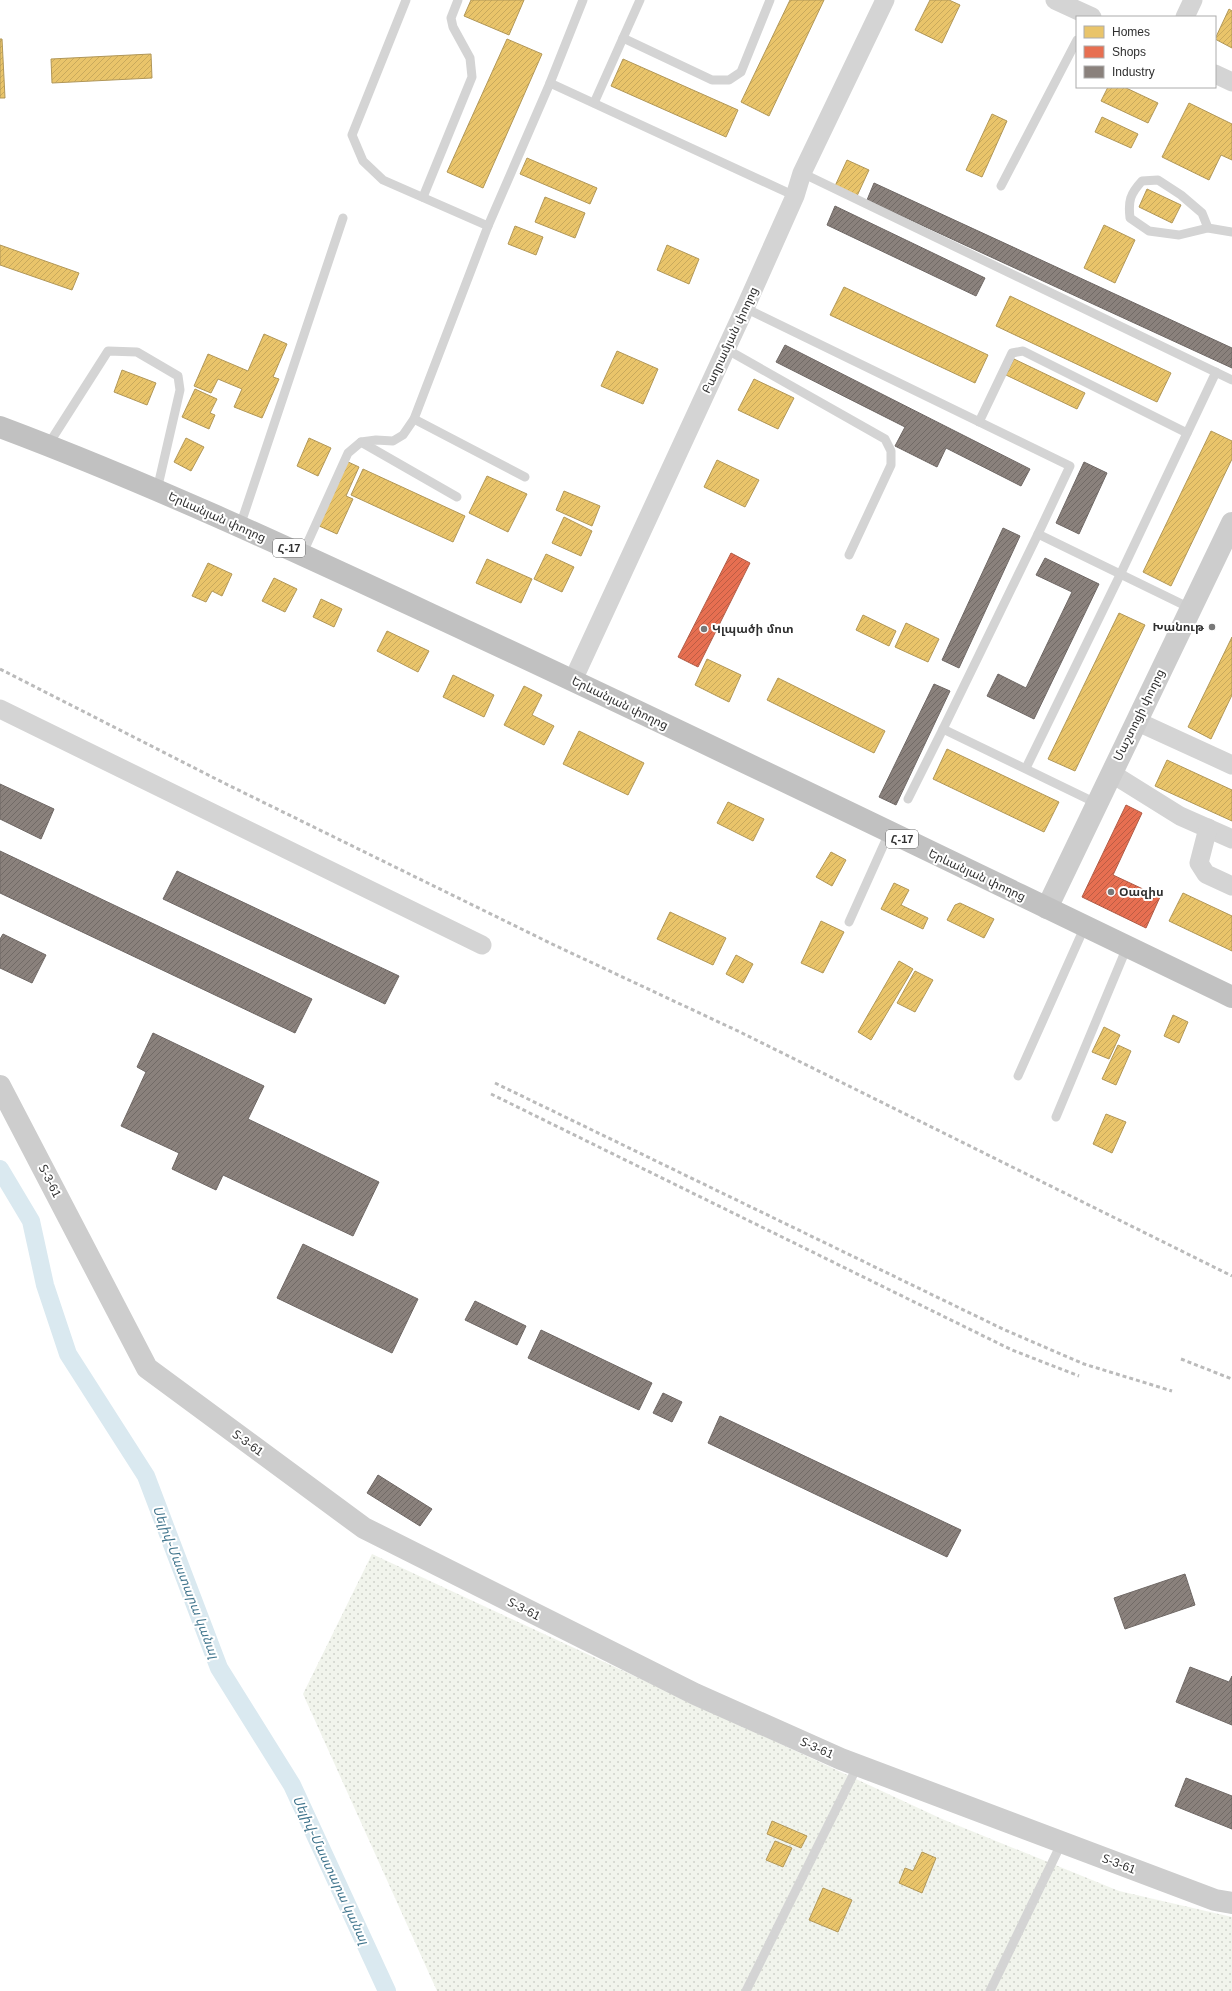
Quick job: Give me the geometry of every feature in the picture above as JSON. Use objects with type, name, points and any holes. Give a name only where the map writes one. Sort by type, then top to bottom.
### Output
[{"type":"highway","name":"Երևանյան փողոց","points":[[0,427],[157,490],[302,554],[573,680],[1232,997]]},
{"type":"street","name":"Բաղրամյան փողոց","points":[[573,680],[745,308],[795,196],[802,173],[885,0]]},
{"type":"street","points":[[1055,0],[1088,16]]},
{"type":"street","points":[[1184,16],[1192,0]]},
{"type":"street","points":[[1216,74],[1232,82]]},
{"type":"street","name":"Մաշտոցի փողոց","points":[[1047,908],[1096,803],[1232,523]]},
{"type":"street","points":[[0,709],[482,945]]},
{"type":"street","points":[[1136,720],[1232,765]]},
{"type":"street","points":[[1111,773],[1180,816],[1232,839]]},
{"type":"street","points":[[1208,828],[1200,864],[1206,874],[1232,886]]},
{"type":"street","name":"Տ-3-61","points":[[0,1086],[147,1368],[364,1528],[695,1694],[858,1765],[1215,1900],[1232,1903]]},
{"type":"lane","points":[[406,0],[352,135],[363,161],[383,180],[488,226]]},
{"type":"lane","points":[[423,197],[472,77],[470,58],[453,27],[451,18],[458,0]]},
{"type":"lane","points":[[302,554],[348,452],[361,442],[376,440],[393,441],[403,435],[414,419],[488,226],[550,83],[583,2],[573,0]]},
{"type":"lane","points":[[594,103],[640,0]]},
{"type":"lane","points":[[623,38],[712,80],[729,80],[741,72],[770,0]]},
{"type":"lane","points":[[1001,186],[1076,42]]},
{"type":"lane","points":[[550,83],[795,196]]},
{"type":"lane","points":[[802,173],[1232,380]]},
{"type":"lane","points":[[1208,228],[1202,213],[1181,195],[1158,180],[1142,181],[1135,188],[1128,203],[1130,218],[1148,231],[1180,236],[1208,228],[1232,232]]},
{"type":"lane","points":[[240,526],[343,218]]},
{"type":"lane","points":[[745,308],[1070,466],[908,799]]},
{"type":"lane","points":[[726,349],[885,439],[891,451],[891,464],[848,555]]},
{"type":"lane","points":[[48,445],[108,351],[137,352],[178,376],[180,390],[157,490]]},
{"type":"lane","points":[[979,422],[1012,353],[1023,351],[1188,433]]},
{"type":"lane","points":[[1026,768],[1120,575],[1216,372]]},
{"type":"lane","points":[[414,419],[525,477]]},
{"type":"lane","points":[[361,442],[457,497]]},
{"type":"lane","points":[[1038,534],[1190,608]]},
{"type":"lane","points":[[943,729],[1096,803]]},
{"type":"lane","points":[[849,922],[889,833]]},
{"type":"lane","points":[[1018,1076],[1085,926]]},
{"type":"lane","points":[[1056,1117],[1127,947]]},
{"type":"lane","points":[[746,1991],[858,1765]]},
{"type":"lane","points":[[990,1991],[1062,1842]]},
{"type":"shaded area","points":[[372,1554],[942,1819],[1119,1891],[1232,1917],[1232,1991],[437,1991],[303,1694]]},
{"type":"building: Homes","points":[[471,0],[524,0],[509,35],[464,16]]},
{"type":"building: Homes","points":[[790,0],[824,0],[769,116],[741,102]]},
{"type":"building: Homes","points":[[930,0],[949,0],[960,5],[942,43],[915,30]]},
{"type":"building: Homes","points":[[1229,9],[1232,11],[1232,48],[1216,40]]},
{"type":"building: Homes","points":[[0,39],[2,39],[5,98],[0,98]]},
{"type":"building: Homes","points":[[507,39],[542,54],[483,188],[447,172]]},
{"type":"building: Homes","points":[[151,54],[152,78],[52,83],[51,59]]},
{"type":"building: Homes","points":[[623,59],[738,110],[726,137],[611,86]]},
{"type":"building: Homes","points":[[1108,88],[1126,88],[1158,103],[1148,123],[1101,101]]},
{"type":"building: Homes","points":[[1189,103],[1232,124],[1232,160],[1221,155],[1209,180],[1162,157]]},
{"type":"building: Homes","points":[[992,114],[1007,121],[982,177],[966,170]]},
{"type":"building: Homes","points":[[1102,117],[1138,134],[1131,148],[1095,132]]},
{"type":"building: Homes","points":[[527,158],[597,188],[590,204],[520,174]]},
{"type":"building: Homes","points":[[847,160],[869,170],[857,196],[835,186]]},
{"type":"building: Homes","points":[[1147,189],[1181,205],[1172,223],[1139,207]]},
{"type":"building: Homes","points":[[545,197],[585,213],[575,238],[535,222]]},
{"type":"building: Homes","points":[[1104,225],[1135,240],[1115,283],[1084,268]]},
{"type":"building: Homes","points":[[515,226],[543,237],[536,255],[508,244]]},
{"type":"building: Homes","points":[[0,245],[79,273],[72,290],[0,265]]},
{"type":"building: Homes","points":[[667,245],[699,259],[689,284],[657,270]]},
{"type":"building: Homes","points":[[844,287],[988,355],[975,383],[830,315]]},
{"type":"building: Homes","points":[[1010,296],[1171,373],[1157,402],[996,326]]},
{"type":"building: Homes","points":[[264,334],[287,344],[273,377],[279,379],[262,418],[234,407],[242,389],[218,379],[211,393],[194,386],[208,354],[248,371]]},
{"type":"building: Homes","points":[[617,351],[658,369],[643,404],[601,386]]},
{"type":"building: Homes","points":[[1014,359],[1085,393],[1077,409],[1006,375]]},
{"type":"building: Homes","points":[[122,370],[156,383],[147,405],[114,392]]},
{"type":"building: Homes","points":[[754,379],[794,398],[778,429],[738,410]]},
{"type":"building: Homes","points":[[195,389],[217,399],[210,413],[215,415],[209,429],[182,417]]},
{"type":"building: Homes","points":[[1211,431],[1232,441],[1232,459],[1171,586],[1143,572]]},
{"type":"building: Homes","points":[[186,438],[204,447],[191,471],[174,462]]},
{"type":"building: Homes","points":[[309,438],[331,448],[318,476],[297,466]]},
{"type":"building: Homes","points":[[717,460],[759,480],[745,507],[704,487]]},
{"type":"building: Homes","points":[[346,461],[359,467],[346,496],[353,499],[337,534],[317,525]]},
{"type":"building: Homes","points":[[363,469],[465,516],[453,542],[351,495]]},
{"type":"building: Homes","points":[[487,476],[527,494],[508,532],[469,513]]},
{"type":"building: Homes","points":[[564,491],[600,506],[592,526],[556,510]]},
{"type":"building: Homes","points":[[564,517],[592,531],[581,556],[552,543]]},
{"type":"building: Homes","points":[[546,554],[574,567],[562,592],[534,579]]},
{"type":"building: Homes","points":[[487,559],[532,579],[521,603],[476,583]]},
{"type":"building: Homes","points":[[208,563],[232,574],[222,596],[212,591],[206,602],[192,596]]},
{"type":"building: Homes","points":[[274,578],[297,589],[285,612],[262,601]]},
{"type":"building: Homes","points":[[321,599],[342,609],[334,627],[313,617]]},
{"type":"building: Homes","points":[[1119,613],[1145,625],[1075,771],[1048,759]]},
{"type":"building: Homes","points":[[863,615],[896,631],[889,646],[856,630]]},
{"type":"building: Homes","points":[[906,623],[939,639],[928,662],[895,647]]},
{"type":"building: Homes","points":[[387,631],[429,651],[418,672],[377,651]]},
{"type":"building: Homes","points":[[1232,637],[1232,695],[1211,739],[1188,727]]},
{"type":"building: Homes","points":[[707,659],[741,675],[729,702],[695,685]]},
{"type":"building: Homes","points":[[453,675],[494,695],[484,717],[443,697]]},
{"type":"building: Homes","points":[[778,678],[885,731],[874,753],[767,700]]},
{"type":"building: Homes","points":[[524,686],[542,695],[532,715],[554,726],[544,745],[504,725]]},
{"type":"building: Homes","points":[[579,731],[644,763],[628,795],[563,764]]},
{"type":"building: Homes","points":[[947,749],[1059,802],[1044,832],[933,779]]},
{"type":"building: Homes","points":[[1167,760],[1232,790],[1232,821],[1155,786]]},
{"type":"building: Homes","points":[[728,802],[764,819],[753,841],[717,823]]},
{"type":"building: Homes","points":[[831,852],[846,860],[832,886],[816,877]]},
{"type":"building: Homes","points":[[894,883],[909,890],[901,905],[928,918],[923,929],[881,909]]},
{"type":"building: Homes","points":[[1183,893],[1232,916],[1232,951],[1169,921]]},
{"type":"building: Homes","points":[[960,903],[994,919],[984,938],[947,920],[955,905]]},
{"type":"building: Homes","points":[[670,912],[726,938],[713,965],[657,939]]},
{"type":"building: Homes","points":[[821,921],[844,932],[823,973],[801,963]]},
{"type":"building: Homes","points":[[736,955],[753,964],[743,983],[726,974]]},
{"type":"building: Homes","points":[[899,961],[913,969],[871,1040],[858,1032]]},
{"type":"building: Homes","points":[[915,971],[933,980],[915,1012],[897,1003]]},
{"type":"building: Homes","points":[[1173,1015],[1188,1022],[1179,1043],[1164,1036]]},
{"type":"building: Homes","points":[[1104,1027],[1120,1035],[1109,1059],[1092,1052]]},
{"type":"building: Homes","points":[[1118,1045],[1131,1051],[1116,1085],[1102,1079]]},
{"type":"building: Homes","points":[[1106,1114],[1126,1122],[1112,1153],[1093,1144]]},
{"type":"building: Homes","points":[[772,1821],[807,1836],[801,1848],[767,1834]]},
{"type":"building: Homes","points":[[775,1841],[792,1848],[783,1867],[766,1860]]},
{"type":"building: Homes","points":[[922,1852],[936,1858],[922,1893],[899,1883],[905,1868],[913,1871]]},
{"type":"building: Homes","points":[[823,1888],[852,1900],[838,1932],[809,1920]]},
{"type":"building: Shops","points":[[731,553],[750,563],[698,667],[678,657]]},
{"type":"building: Shops","points":[[1126,805],[1142,813],[1113,875],[1160,897],[1146,928],[1082,897]]},
{"type":"building: Industry","points":[[874,183],[1232,348],[1232,368],[867,200]]},
{"type":"building: Industry","points":[[835,206],[985,278],[976,296],[827,225]]},
{"type":"building: Industry","points":[[785,345],[1030,469],[1021,486],[946,448],[937,467],[895,446],[905,427],[776,362]]},
{"type":"building: Industry","points":[[1084,462],[1107,473],[1079,534],[1056,523]]},
{"type":"building: Industry","points":[[1003,528],[1020,536],[959,668],[942,660]]},
{"type":"building: Industry","points":[[1045,558],[1099,584],[1034,719],[987,696],[998,674],[1026,688],[1072,592],[1036,575]]},
{"type":"building: Industry","points":[[934,684],[950,691],[896,805],[879,797]]},
{"type":"building: Industry","points":[[0,784],[54,809],[41,839],[0,819]]},
{"type":"building: Industry","points":[[0,851],[312,999],[295,1033],[0,893]]},
{"type":"building: Industry","points":[[177,871],[399,976],[385,1004],[163,899]]},
{"type":"building: Industry","points":[[3,934],[46,955],[32,983],[0,968],[0,939]]},
{"type":"building: Industry","points":[[153,1033],[264,1086],[248,1119],[379,1182],[353,1236],[223,1175],[216,1190],[172,1169],[179,1153],[121,1126],[146,1072],[137,1067]]},
{"type":"building: Industry","points":[[303,1244],[418,1299],[392,1353],[277,1298]]},
{"type":"building: Industry","points":[[475,1301],[526,1326],[517,1345],[465,1320]]},
{"type":"building: Industry","points":[[541,1330],[652,1383],[639,1410],[528,1358]]},
{"type":"building: Industry","points":[[663,1393],[682,1402],[672,1422],[653,1413]]},
{"type":"building: Industry","points":[[720,1416],[961,1530],[947,1557],[708,1443]]},
{"type":"building: Industry","points":[[378,1475],[432,1509],[420,1526],[367,1493]]},
{"type":"building: Industry","points":[[1185,1574],[1195,1605],[1125,1629],[1114,1598]]},
{"type":"building: Industry","points":[[1190,1667],[1229,1682],[1232,1676],[1232,1725],[1176,1702]]},
{"type":"building: Industry","points":[[1186,1778],[1232,1796],[1232,1829],[1175,1806]]},
{"type":"waterway","name":"Սելիվ֊Մաստարա կանալ","points":[[0,1169],[31,1221],[45,1285],[68,1354],[146,1476],[219,1668],[292,1785],[387,1991]]},
{"type":"railway","points":[[0,669],[222,782],[552,944],[740,1032],[1232,1276]]},
{"type":"railway","points":[[495,1083],[1005,1330],[1084,1364],[1172,1391]]},
{"type":"railway","points":[[491,1094],[1012,1350],[1079,1376]]},
{"type":"railway","points":[[1181,1359],[1232,1379]]},
{"type":"place","name":"Խանութ","points":[[1212,627]]},
{"type":"place","name":"Կլպածի մոտ","points":[[704,629]]},
{"type":"place","name":"Օազիս","points":[[1111,892]]}]
